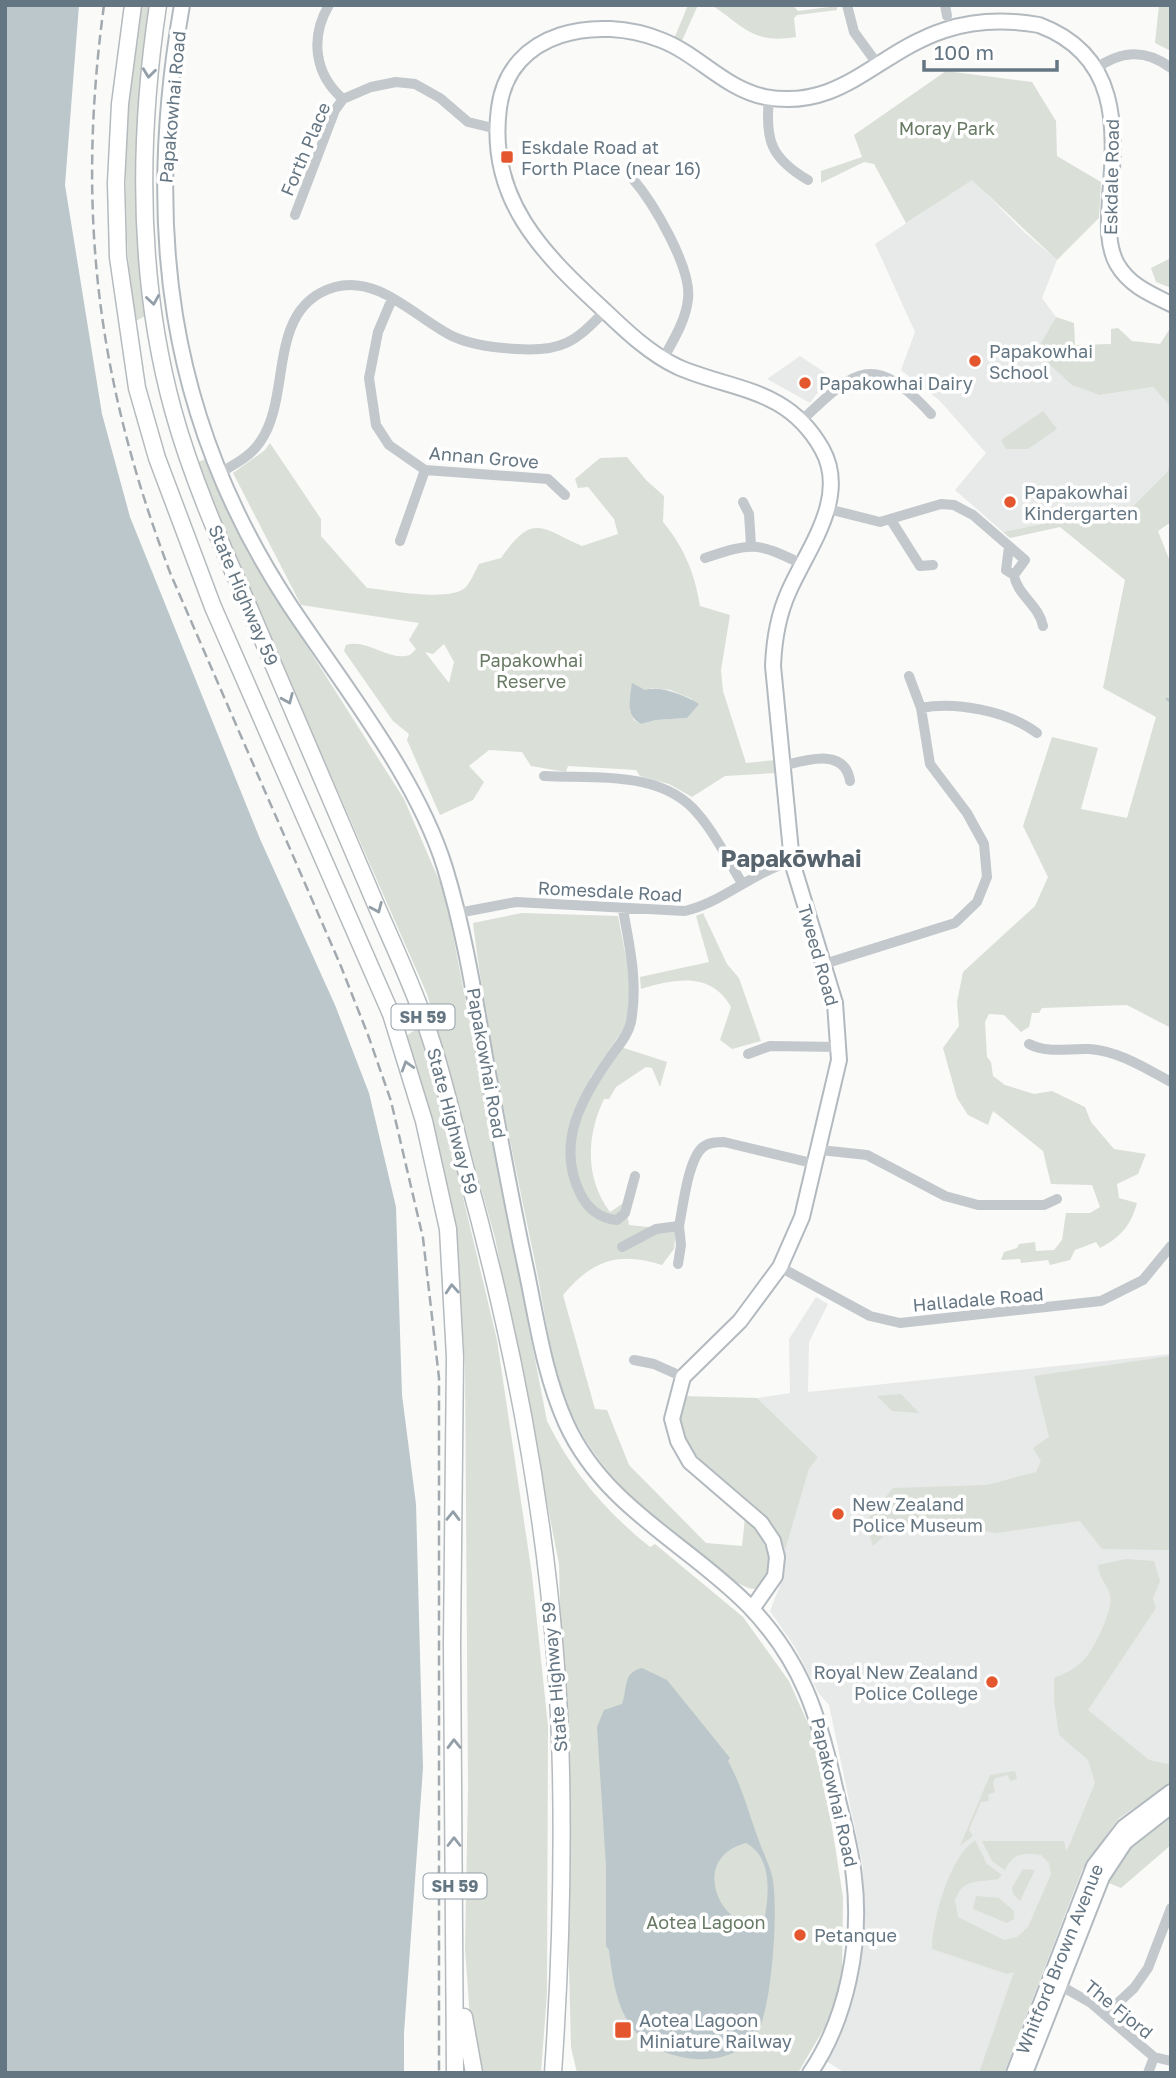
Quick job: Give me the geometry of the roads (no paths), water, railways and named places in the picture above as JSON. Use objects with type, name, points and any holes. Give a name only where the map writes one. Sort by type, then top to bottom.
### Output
[{"type":"main road","name":"State Highway 59","points":[[133,5],[127,40],[116,183],[118,257],[137,388],[157,458],[213,607],[391,1014],[424,1121],[447,1229],[455,1357],[452,1643],[455,2073]]},
{"type":"main road","name":"State Highway 59","points":[[158,5],[146,95],[146,256],[163,368],[172,407],[188,461],[227,558],[426,1025],[492,1263],[535,1484],[555,1662],[561,1768],[562,1868],[554,2071]]},
{"type":"main road","points":[[455,1960],[474,2073]]},
{"type":"street","name":"Papakowhai Road","points":[[182,5],[167,126],[167,253],[185,373],[218,474],[249,539],[408,786],[442,860],[458,913],[538,1332],[553,1391],[564,1420],[583,1454],[619,1499],[752,1609],[782,1647],[817,1713],[855,1882],[854,1934],[846,1984],[835,2026],[810,2073]]},
{"type":"street","points":[[329,5],[316,33],[319,65],[330,88],[343,99]]},
{"type":"street","points":[[847,5],[854,32],[873,58]]},
{"type":"street","name":"Eskdale Road","points":[[663,359],[606,312],[550,260],[520,216],[510,194],[497,130],[502,91],[514,64],[538,43],[564,33],[612,29],[661,40],[731,84],[769,98],[801,97],[822,92],[907,33],[946,11],[985,14],[1040,26],[1070,42],[1095,69],[1109,97],[1114,125],[1109,230],[1113,255],[1134,284],[1171,304]]},
{"type":"street","points":[[1095,69],[1107,61],[1130,53],[1146,55],[1171,68]]},
{"type":"street","name":"Forth Place","points":[[295,215],[328,124],[343,99],[381,84],[415,84],[440,98],[468,122],[497,130]]},
{"type":"street","points":[[769,98],[768,130],[773,148],[788,167],[808,180]]},
{"type":"street","points":[[632,178],[657,209],[689,291],[682,322],[663,359]]},
{"type":"street","points":[[218,474],[251,453],[265,435],[275,409],[284,346],[305,305],[334,288],[350,286],[376,290],[458,338],[499,348],[540,351],[573,341],[606,312]]},
{"type":"street","name":"Annan Grove","points":[[391,299],[369,364],[376,422],[388,446],[425,470],[548,479],[565,495]]},
{"type":"street","name":"Tweed Road","points":[[663,359],[691,372],[754,390],[777,402],[801,422],[824,451],[831,484],[828,509],[782,607],[773,666],[792,862],[835,1003],[839,1060],[802,1217],[780,1267],[740,1321],[682,1377]]},
{"type":"street","points":[[801,422],[842,382],[859,375],[877,373],[893,377],[931,414]]},
{"type":"street","points":[[400,541],[425,470]]},
{"type":"street","points":[[743,502],[749,513],[751,545]]},
{"type":"street","points":[[828,509],[870,522],[891,520],[941,504],[954,505],[973,515],[1025,561],[1014,575],[1015,583],[1036,610],[1043,626]]},
{"type":"street","points":[[891,520],[913,560],[920,566],[933,565]]},
{"type":"street","points":[[705,558],[751,545],[766,547],[802,564]]},
{"type":"street","points":[[1009,547],[1006,570],[1014,575]]},
{"type":"street","points":[[824,964],[955,923],[977,902],[987,877],[984,844],[967,813],[930,764],[921,708],[909,676]]},
{"type":"street","points":[[921,708],[942,703],[964,705],[1028,726],[1037,733]]},
{"type":"street","points":[[782,766],[820,758],[836,759],[849,771],[850,780]]},
{"type":"street","points":[[544,776],[643,782],[675,793],[698,813],[742,883]]},
{"type":"street","name":"Romesdale Road","points":[[458,913],[516,902],[622,910],[685,911],[700,908],[773,866],[792,862]]},
{"type":"street","points":[[622,910],[636,979],[630,1024],[587,1090],[573,1120],[570,1150],[578,1190],[598,1216],[617,1220],[625,1213],[635,1176]]},
{"type":"street","points":[[1029,1044],[1040,1050],[1090,1049],[1121,1056],[1171,1082]]},
{"type":"street","points":[[748,1054],[770,1046],[839,1047]]},
{"type":"street","points":[[678,1264],[681,1245],[679,1226],[693,1163],[702,1147],[712,1143],[724,1142],[818,1157],[867,1155],[945,1196],[978,1205],[1044,1205],[1057,1199]]},
{"type":"street","points":[[622,1247],[656,1229],[679,1226]]},
{"type":"street","name":"Halladale Road","points":[[780,1267],[870,1316],[900,1322],[1101,1301],[1143,1280],[1171,1246]]},
{"type":"street","points":[[634,1360],[654,1364],[682,1377],[672,1419],[681,1448],[690,1462],[761,1523],[775,1545],[775,1576],[752,1609]]},
{"type":"street","name":"Whitford Brown Avenue","points":[[1025,2073],[1098,1859],[1129,1822],[1171,1792]]},
{"type":"street","name":"Whitford Brown Avenue","points":[[1014,2073],[1112,1860],[1133,1834],[1171,1806]]},
{"type":"street","points":[[1105,2015],[1134,1988],[1148,1968],[1171,1908]]},
{"type":"street","name":"The Fjord","points":[[1054,1982],[1105,2015],[1154,2057],[1171,2061]]},
{"type":"street","points":[[1148,2073],[1154,2057]]},
{"type":"waterway","points":[[1167,699],[1171,702]]},
{"type":"railway","points":[[104,5],[92,154],[93,225],[99,295],[125,433],[171,575],[340,964],[368,1035],[391,1101],[423,1238],[439,1378],[439,2073]]},
{"type":"place","name":"Eskdale Road at Forth Place (near 16)","points":[[507,157]]},
{"type":"place","name":"Papakowhai School","points":[[975,361]]},
{"type":"place","name":"Papakowhai Dairy","points":[[805,383]]},
{"type":"place","name":"Papakowhai Kindergarten","points":[[1010,502]]},
{"type":"place","name":"New Zealand Police Museum","points":[[838,1514]]},
{"type":"place","name":"Royal New Zealand Police College","points":[[992,1682]]},
{"type":"place","name":"Petanque","points":[[800,1935]]},
{"type":"place","name":"Aotea Lagoon Miniature Railway","points":[[623,2030]]},
{"type":"district","name":"Papakōwhai","points":[[791,857]]},
{"type":"park label","name":"Moray Park","points":[[947,128]]},
{"type":"park label","name":"Papakowhai Reserve","points":[[531,670]]},
{"type":"park label","name":"Aotea Lagoon","points":[[706,1922]]}]
